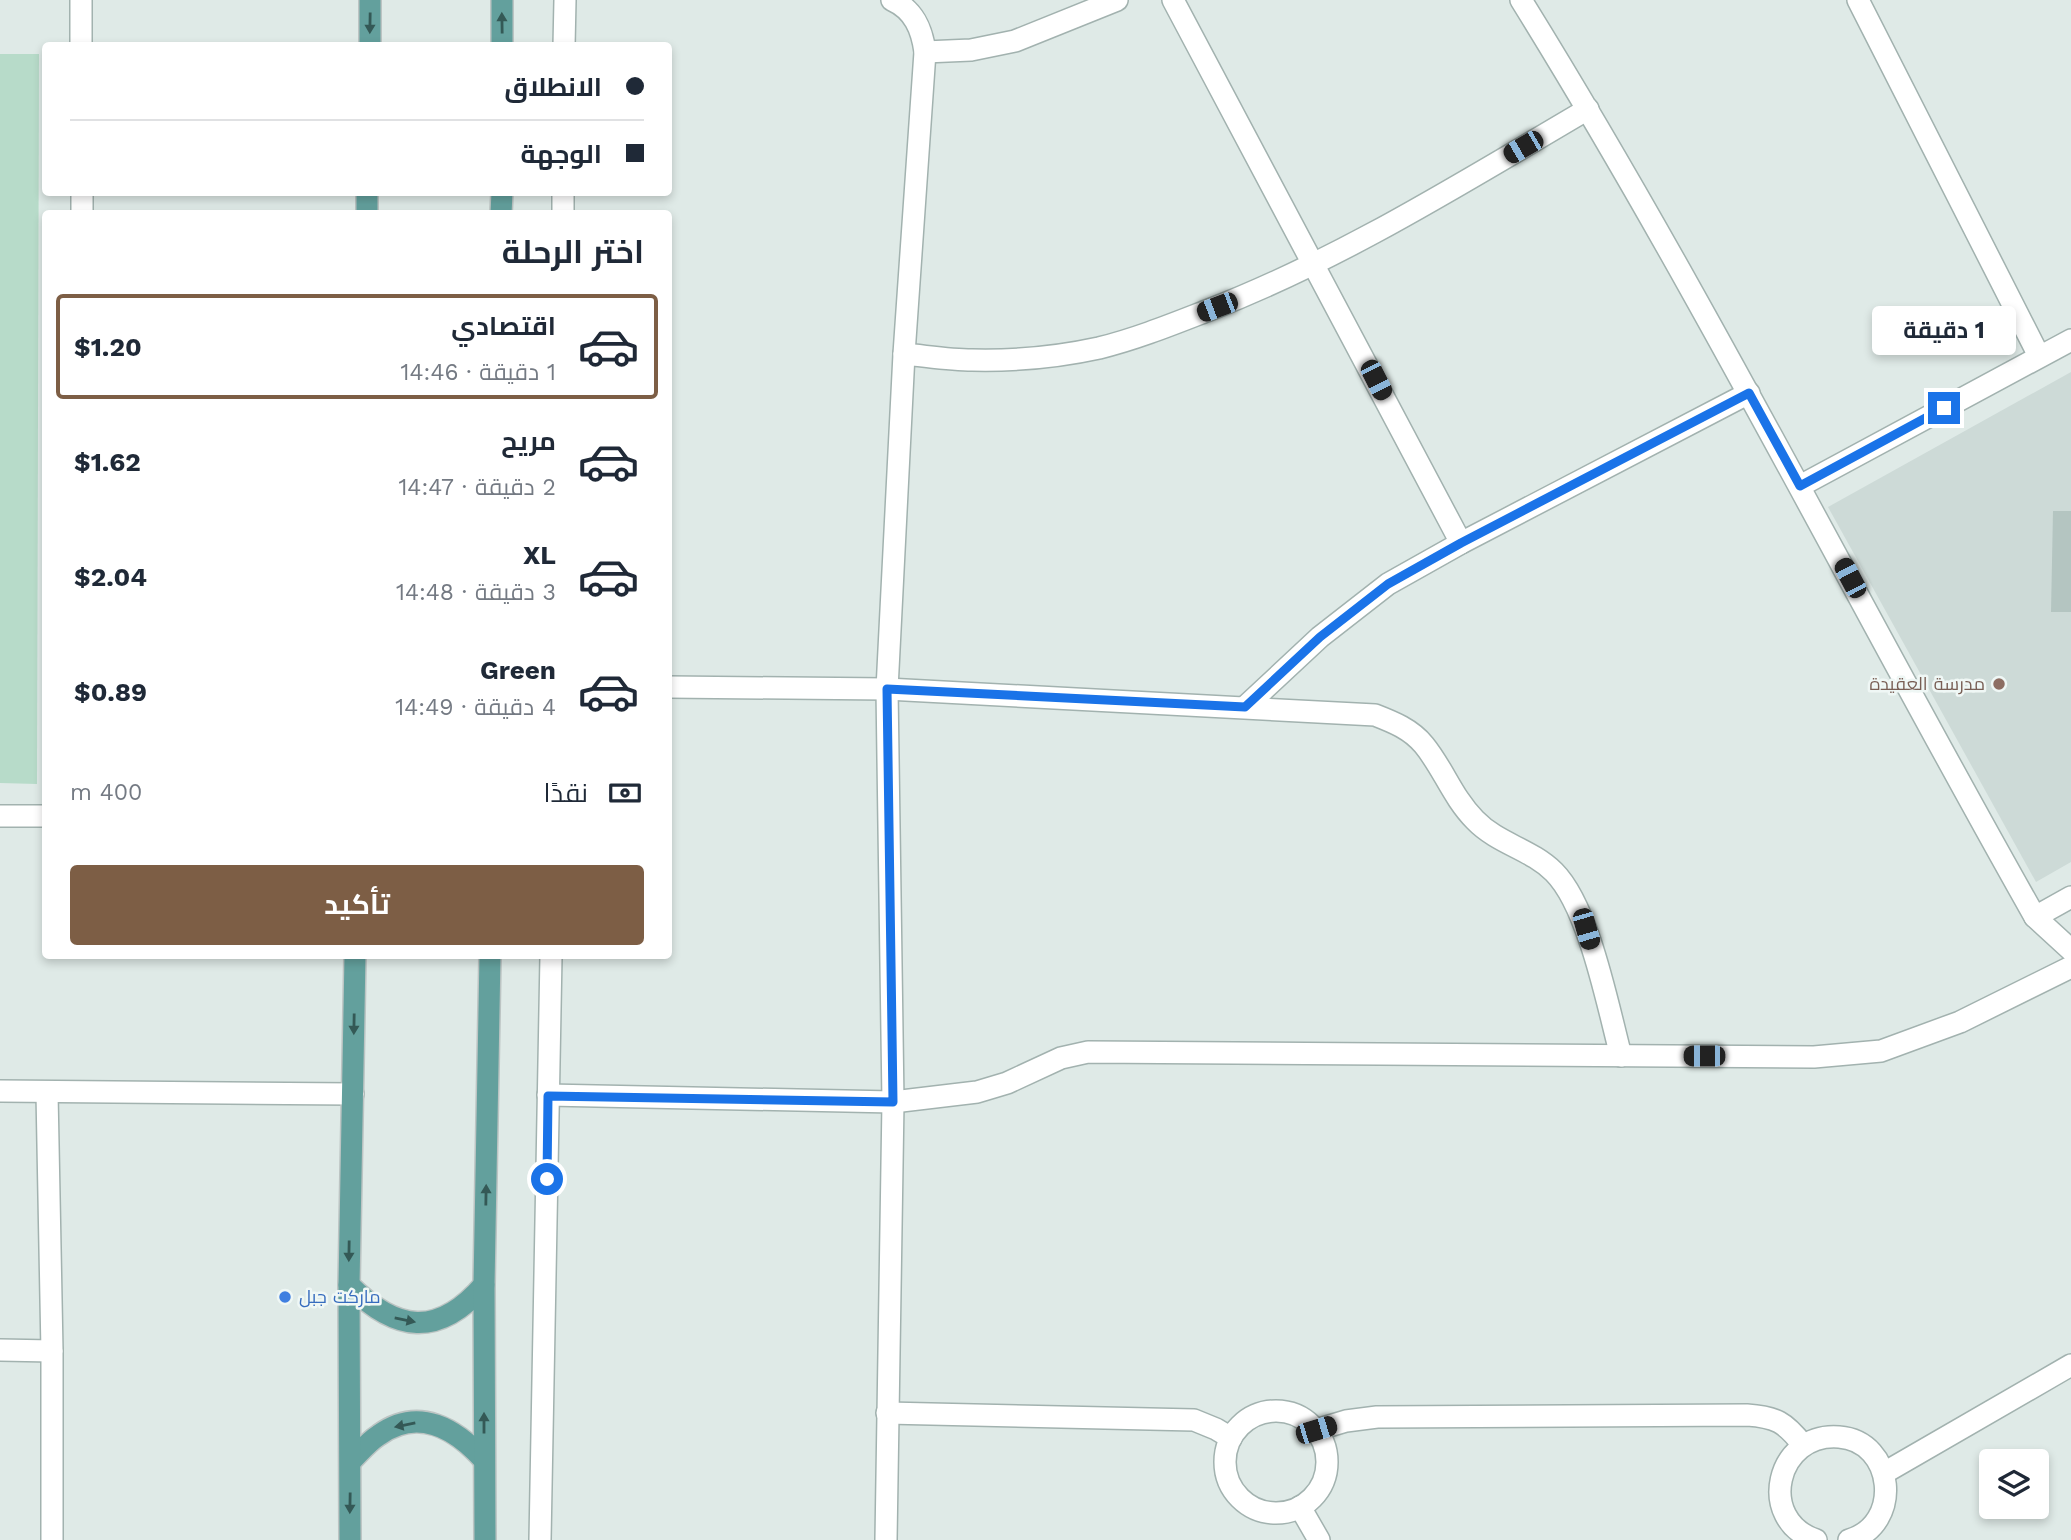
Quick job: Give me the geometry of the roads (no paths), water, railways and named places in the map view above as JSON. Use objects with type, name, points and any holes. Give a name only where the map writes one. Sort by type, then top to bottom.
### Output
[{"type":"main road","points":[[370,0],[370,42]]},
{"type":"main road","points":[[502,0],[502,42]]},
{"type":"main road","points":[[350,1540],[349,1285],[355,959]]},
{"type":"main road","points":[[485,1540],[484,1285],[490,959]]},
{"type":"main road","points":[[349,1285],[369,1305],[384,1315],[422,1322],[435,1321],[455,1312],[484,1285]]},
{"type":"main road","points":[[351,1461],[377,1436],[408,1422],[447,1428],[470,1445],[484,1460]]},
{"type":"street","points":[[81,0],[81,42]]},
{"type":"street","points":[[564,42],[565,0]]},
{"type":"street","points":[[886,1540],[893,1102],[887,689],[904,354],[925,52],[923,34],[915,18],[901,4],[892,0]]},
{"type":"street","points":[[925,52],[971,50],[1015,41],[1116,0]]},
{"type":"street","points":[[1172,0],[1315,264],[1461,543]]},
{"type":"street","points":[[1521,0],[1588,109],[1749,393],[2035,918],[2071,950]]},
{"type":"street","points":[[1858,0],[2039,356]]},
{"type":"street","points":[[904,354],[972,360],[1044,356],[1100,347],[1167,327],[1241,298],[1315,264],[1394,223],[1588,109]]},
{"type":"street","points":[[1800,486],[2071,340]]},
{"type":"street","points":[[1245,707],[1320,637],[1388,584],[1461,543],[1749,393]]},
{"type":"street","points":[[672,687],[887,689],[1375,715],[1402,726],[1424,745],[1455,795],[1475,821],[1501,841],[1532,854],[1555,873],[1573,900],[1586,929],[1621,1056]]},
{"type":"street","points":[[0,816],[42,816]]},
{"type":"street","points":[[2035,918],[2071,897]]},
{"type":"street","points":[[540,1540],[551,959]]},
{"type":"street","points":[[548,1096],[893,1102],[977,1092],[1007,1083],[1061,1058],[1088,1052],[1814,1057],[1881,1051],[1960,1022],[2071,967]]},
{"type":"street","points":[[0,1091],[353,1094]]},
{"type":"street","points":[[47,1093],[52,1351],[52,1540]]},
{"type":"street","points":[[0,1350],[52,1351]]},
{"type":"street","points":[[1884,1473],[2071,1365]]},
{"type":"street","points":[[1278,1411],[1292,1413],[1316,1430],[1326,1452],[1324,1478],[1319,1489],[1300,1507],[1275,1513],[1262,1510],[1240,1498],[1227,1476],[1225,1464],[1226,1451],[1238,1427],[1263,1412],[1278,1411]]},
{"type":"street","points":[[887,1413],[1194,1420],[1231,1438]]},
{"type":"street","points":[[1316,1430],[1377,1417],[1747,1415],[1769,1416],[1789,1427],[1803,1445]]},
{"type":"street","points":[[1816,1540],[1796,1528],[1786,1516],[1781,1501],[1783,1470],[1791,1456],[1803,1445],[1821,1437],[1841,1436],[1859,1443],[1875,1456],[1884,1473],[1887,1489],[1885,1504],[1878,1519],[1868,1530],[1849,1540]]},
{"type":"street","points":[[1300,1507],[1319,1540]]},
{"type":"place","name":"مدرسة العقيدة","points":[[1999,684]]},
{"type":"place","name":"ماركت جبل","points":[[285,1297]]}]
